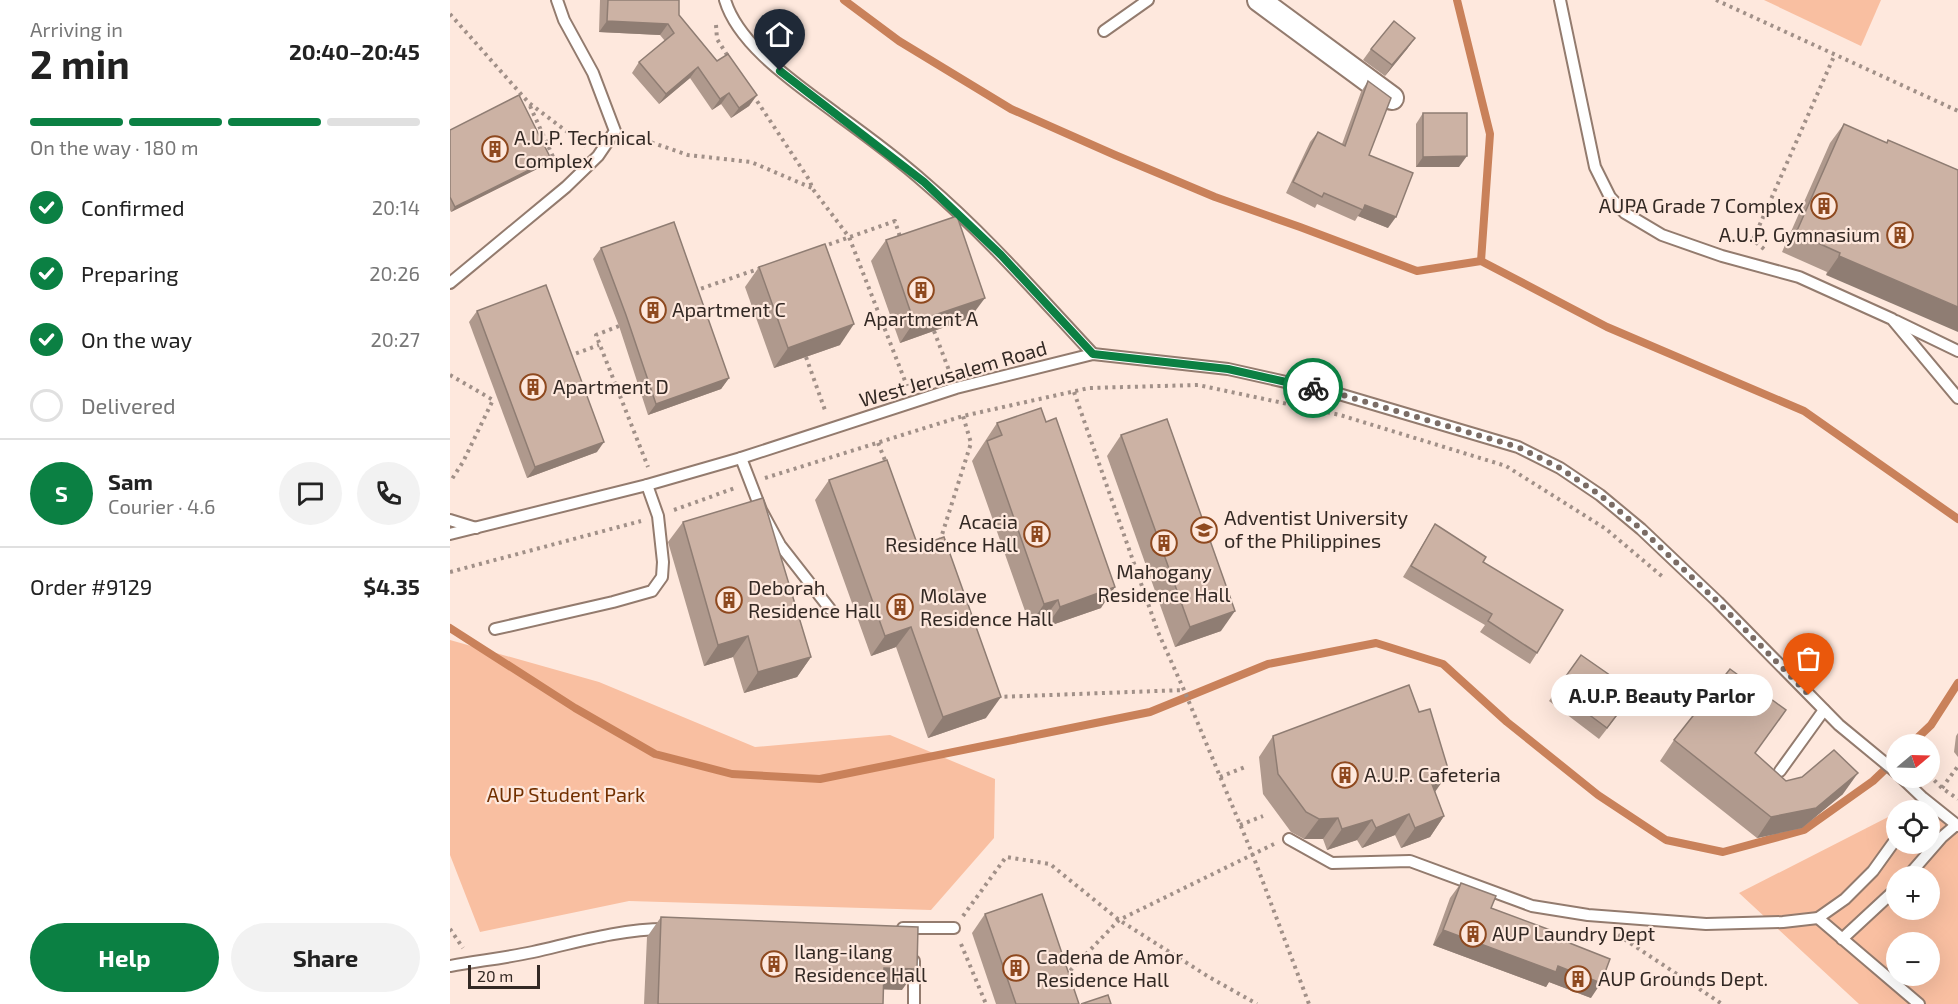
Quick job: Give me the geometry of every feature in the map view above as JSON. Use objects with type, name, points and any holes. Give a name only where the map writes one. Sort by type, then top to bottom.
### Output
[{"type":"street","points":[[1259,0],[1392,98]]},
{"type":"lane","points":[[450,283],[566,187],[598,156],[615,130],[593,74],[564,20],[557,0]]},
{"type":"lane","points":[[725,0],[727,8],[749,41],[772,64],[924,182],[1001,255],[1093,354]]},
{"type":"lane","points":[[1104,31],[1148,0]]},
{"type":"lane","points":[[1560,0],[1595,167],[1610,197],[1625,213],[1662,235],[1722,256],[1799,277],[1958,351]]},
{"type":"lane","points":[[1892,319],[1958,398]]},
{"type":"lane","name":"West Jerusalem Road","points":[[450,534],[741,458],[956,388],[1093,354],[1228,369],[1339,394],[1518,447],[1560,468],[1600,495],[1641,529],[1718,602],[1839,725],[1886,764]]},
{"type":"lane","points":[[741,458],[761,510],[780,545],[830,609]]},
{"type":"lane","points":[[495,629],[652,591],[662,577],[662,570],[658,516],[651,483]]},
{"type":"lane","points":[[450,520],[476,528]]},
{"type":"lane","points":[[1780,771],[1824,710]]},
{"type":"lane","points":[[1913,788],[1957,825],[1942,837],[1917,866]]},
{"type":"lane","points":[[1289,839],[1332,863],[1410,861],[1532,906],[1588,915],[1706,924],[1783,922],[1818,918],[1845,899],[1873,871],[1886,853]]},
{"type":"lane","points":[[1842,939],[1886,898]]},
{"type":"lane","points":[[1818,918],[1919,1004]]},
{"type":"lane","points":[[892,928],[914,938],[954,928]]},
{"type":"lane","points":[[450,966],[642,929],[677,929]]},
{"type":"lane","points":[[914,938],[914,1004]]},
{"type":"path","points":[[1716,0],[1958,111]]},
{"type":"path","points":[[450,14],[529,103],[598,156]]},
{"type":"path","points":[[716,20],[717,39],[735,67]]},
{"type":"path","points":[[1799,277],[1753,240],[1835,54]]},
{"type":"path","points":[[748,86],[810,181],[812,188],[849,237],[913,403]]},
{"type":"path","points":[[529,103],[566,187]]},
{"type":"path","points":[[615,130],[688,155],[751,162],[812,188]]},
{"type":"path","points":[[816,249],[895,221],[904,249]]},
{"type":"path","points":[[688,293],[762,268]]},
{"type":"path","points":[[619,326],[596,335],[651,483]]},
{"type":"path","points":[[934,331],[956,388]]},
{"type":"path","points":[[565,358],[599,345]]},
{"type":"path","points":[[806,357],[831,428]]},
{"type":"path","points":[[450,375],[493,400],[463,462],[450,482]]},
{"type":"path","points":[[450,572],[658,516],[750,483],[963,416],[1089,388],[1198,385],[1340,415],[1506,466],[1606,529],[1666,579]]},
{"type":"path","points":[[1074,392],[1158,632],[1252,853],[1309,1004]]},
{"type":"path","points":[[943,550],[940,539],[971,443],[963,416]]},
{"type":"path","points":[[878,444],[888,469]]},
{"type":"path","points":[[929,544],[940,539]]},
{"type":"path","points":[[993,698],[1184,690]]},
{"type":"path","points":[[1958,766],[1942,788],[1958,799]]},
{"type":"path","points":[[1220,777],[1245,767]]},
{"type":"path","points":[[1240,825],[1263,816]]},
{"type":"path","points":[[1064,977],[1119,921],[1274,844]]},
{"type":"path","points":[[986,1004],[954,928],[1006,857],[1050,864],[1119,921],[1257,1004]]},
{"type":"path","points":[[1588,915],[1722,1004]]},
{"type":"green space","points":[[1764,0],[1881,0],[1861,46]]},
{"type":"green space","name":"AUP Student Park","points":[[450,640],[599,682],[755,747],[890,735],[995,779],[994,838],[931,910],[629,901],[480,932],[450,855]]},
{"type":"green space","points":[[1886,818],[1886,854],[1940,854],[1940,819],[1958,833],[1958,1004],[1859,1004],[1739,893]]},
{"type":"building","points":[[608,0],[679,0],[679,15],[717,61],[728,54],[757,95],[739,108],[729,93],[720,99],[698,67],[666,94],[639,62],[674,33],[668,24],[607,21]]},
{"type":"building","points":[[1394,21],[1415,38],[1392,65],[1371,49]]},
{"type":"building","points":[[1368,81],[1391,98],[1369,155],[1413,173],[1396,217],[1365,205],[1363,210],[1324,193],[1322,197],[1293,182],[1318,132],[1345,146]]},
{"type":"building","name":"A.U.P. Technical Complex","points":[[519,95],[551,159],[455,207],[450,197],[450,130]]},
{"type":"building","points":[[1423,113],[1467,113],[1467,156],[1423,157]]},
{"type":"building","name":"A.U.P. Gymnasium","points":[[1844,124],[1958,170],[1958,307],[1839,256],[1840,253],[1796,233]]},
{"type":"building","name":"Apartment A","points":[[957,216],[985,298],[914,322],[886,240]]},
{"type":"building","name":"Apartment C","points":[[674,222],[729,378],[656,404],[601,248]]},
{"type":"building","points":[[825,244],[854,324],[788,348],[759,267]]},
{"type":"building","name":"Apartment D","points":[[546,285],[604,442],[535,467],[477,311]]},
{"type":"building","name":"Acacia Residence Hall","points":[[1041,408],[1046,422],[1056,418],[1115,587],[1060,607],[1058,600],[1044,604],[987,441],[1002,435],[997,423]]},
{"type":"building","points":[[1167,419],[1235,611],[1190,627],[1121,435]]},
{"type":"building","name":"Molave Residence Hall","points":[[887,460],[918,546],[944,537],[1001,697],[943,717],[911,627],[885,636],[829,480]]},
{"type":"building","name":"Deborah Residence Hall","points":[[763,498],[811,657],[758,672],[748,636],[718,645],[683,522]]},
{"type":"building","points":[[1435,524],[1486,557],[1483,562],[1563,610],[1537,653],[1488,621],[1492,614],[1411,566]]},
{"type":"building","points":[[1581,655],[1634,692],[1607,728],[1556,690]]},
{"type":"building","points":[[1730,669],[1786,710],[1755,753],[1786,781],[1802,777],[1834,750],[1858,773],[1816,808],[1771,817],[1674,740]]},
{"type":"building","name":"A.U.P. Cafeteria","points":[[1409,685],[1419,712],[1430,709],[1449,772],[1430,779],[1444,816],[1415,828],[1409,814],[1376,828],[1372,820],[1342,829],[1338,818],[1319,819],[1306,812],[1278,774],[1273,736]]},
{"type":"building","points":[[1461,883],[1496,896],[1491,908],[1569,937],[1567,942],[1610,959],[1601,983],[1558,966],[1556,972],[1443,930]]},
{"type":"building","points":[[1042,894],[1079,1004],[1016,1004],[985,914]]},
{"type":"building","name":"Ilang-ilang Residence Hall","points":[[661,917],[918,927],[917,969],[884,968],[883,1004],[658,1004]]},
{"type":"building","points":[[1108,995],[1111,1004],[1081,1004]]},
{"type":"waterway","points":[[844,0],[899,41],[1011,109],[1115,155],[1215,197],[1417,271],[1481,261],[1607,327],[1804,411],[1958,519]]},
{"type":"waterway","points":[[1457,0],[1490,134],[1481,261]]},
{"type":"waterway","points":[[450,628],[575,708],[655,754],[732,774],[820,779],[1150,712],[1268,664],[1376,643],[1443,664],[1507,722],[1598,795],[1666,840],[1723,852],[1804,830],[1873,781],[1886,769]]},
{"type":"waterway","points":[[1922,734],[1931,725],[1958,683]]},
{"type":"way so far","points":[[1313,388],[1518,447],[1560,468],[1600,495],[1641,529],[1718,602],[1809,695]]},
{"type":"place","name":"A.U.P. Technical Complex","points":[[495,149]]},
{"type":"place","name":"AUPA Grade 7 Complex","points":[[1824,206]]},
{"type":"place","name":"A.U.P. Gymnasium","points":[[1900,235]]},
{"type":"place","name":"Apartment A","points":[[921,290]]},
{"type":"place","name":"Apartment C","points":[[653,310]]},
{"type":"place","name":"Apartment D","points":[[533,387]]},
{"type":"place","name":"Adventist University of the Philippines","points":[[1204,530]]},
{"type":"place","name":"Acacia Residence Hall","points":[[1037,534]]},
{"type":"place","name":"Mahogany Residence Hall","points":[[1164,543]]},
{"type":"place","name":"Deborah Residence Hall","points":[[729,600]]},
{"type":"place","name":"Molave Residence Hall","points":[[900,607]]},
{"type":"place","name":"A.U.P. Beauty Parlor","points":[[1809,695]]},
{"type":"place","name":"A.U.P. Cafeteria","points":[[1345,775]]},
{"type":"place","name":"AUP Laundry Dept","points":[[1473,934]]},
{"type":"place","name":"Ilang-ilang Residence Hall","points":[[774,964]]},
{"type":"place","name":"Cadena de Amor Residence Hall","points":[[1016,968]]},
{"type":"place","name":"AUP Grounds Dept.","points":[[1578,979]]},
{"type":"route","points":[[780,71],[924,182],[1001,255],[1093,354],[1228,369],[1313,388]]}]
